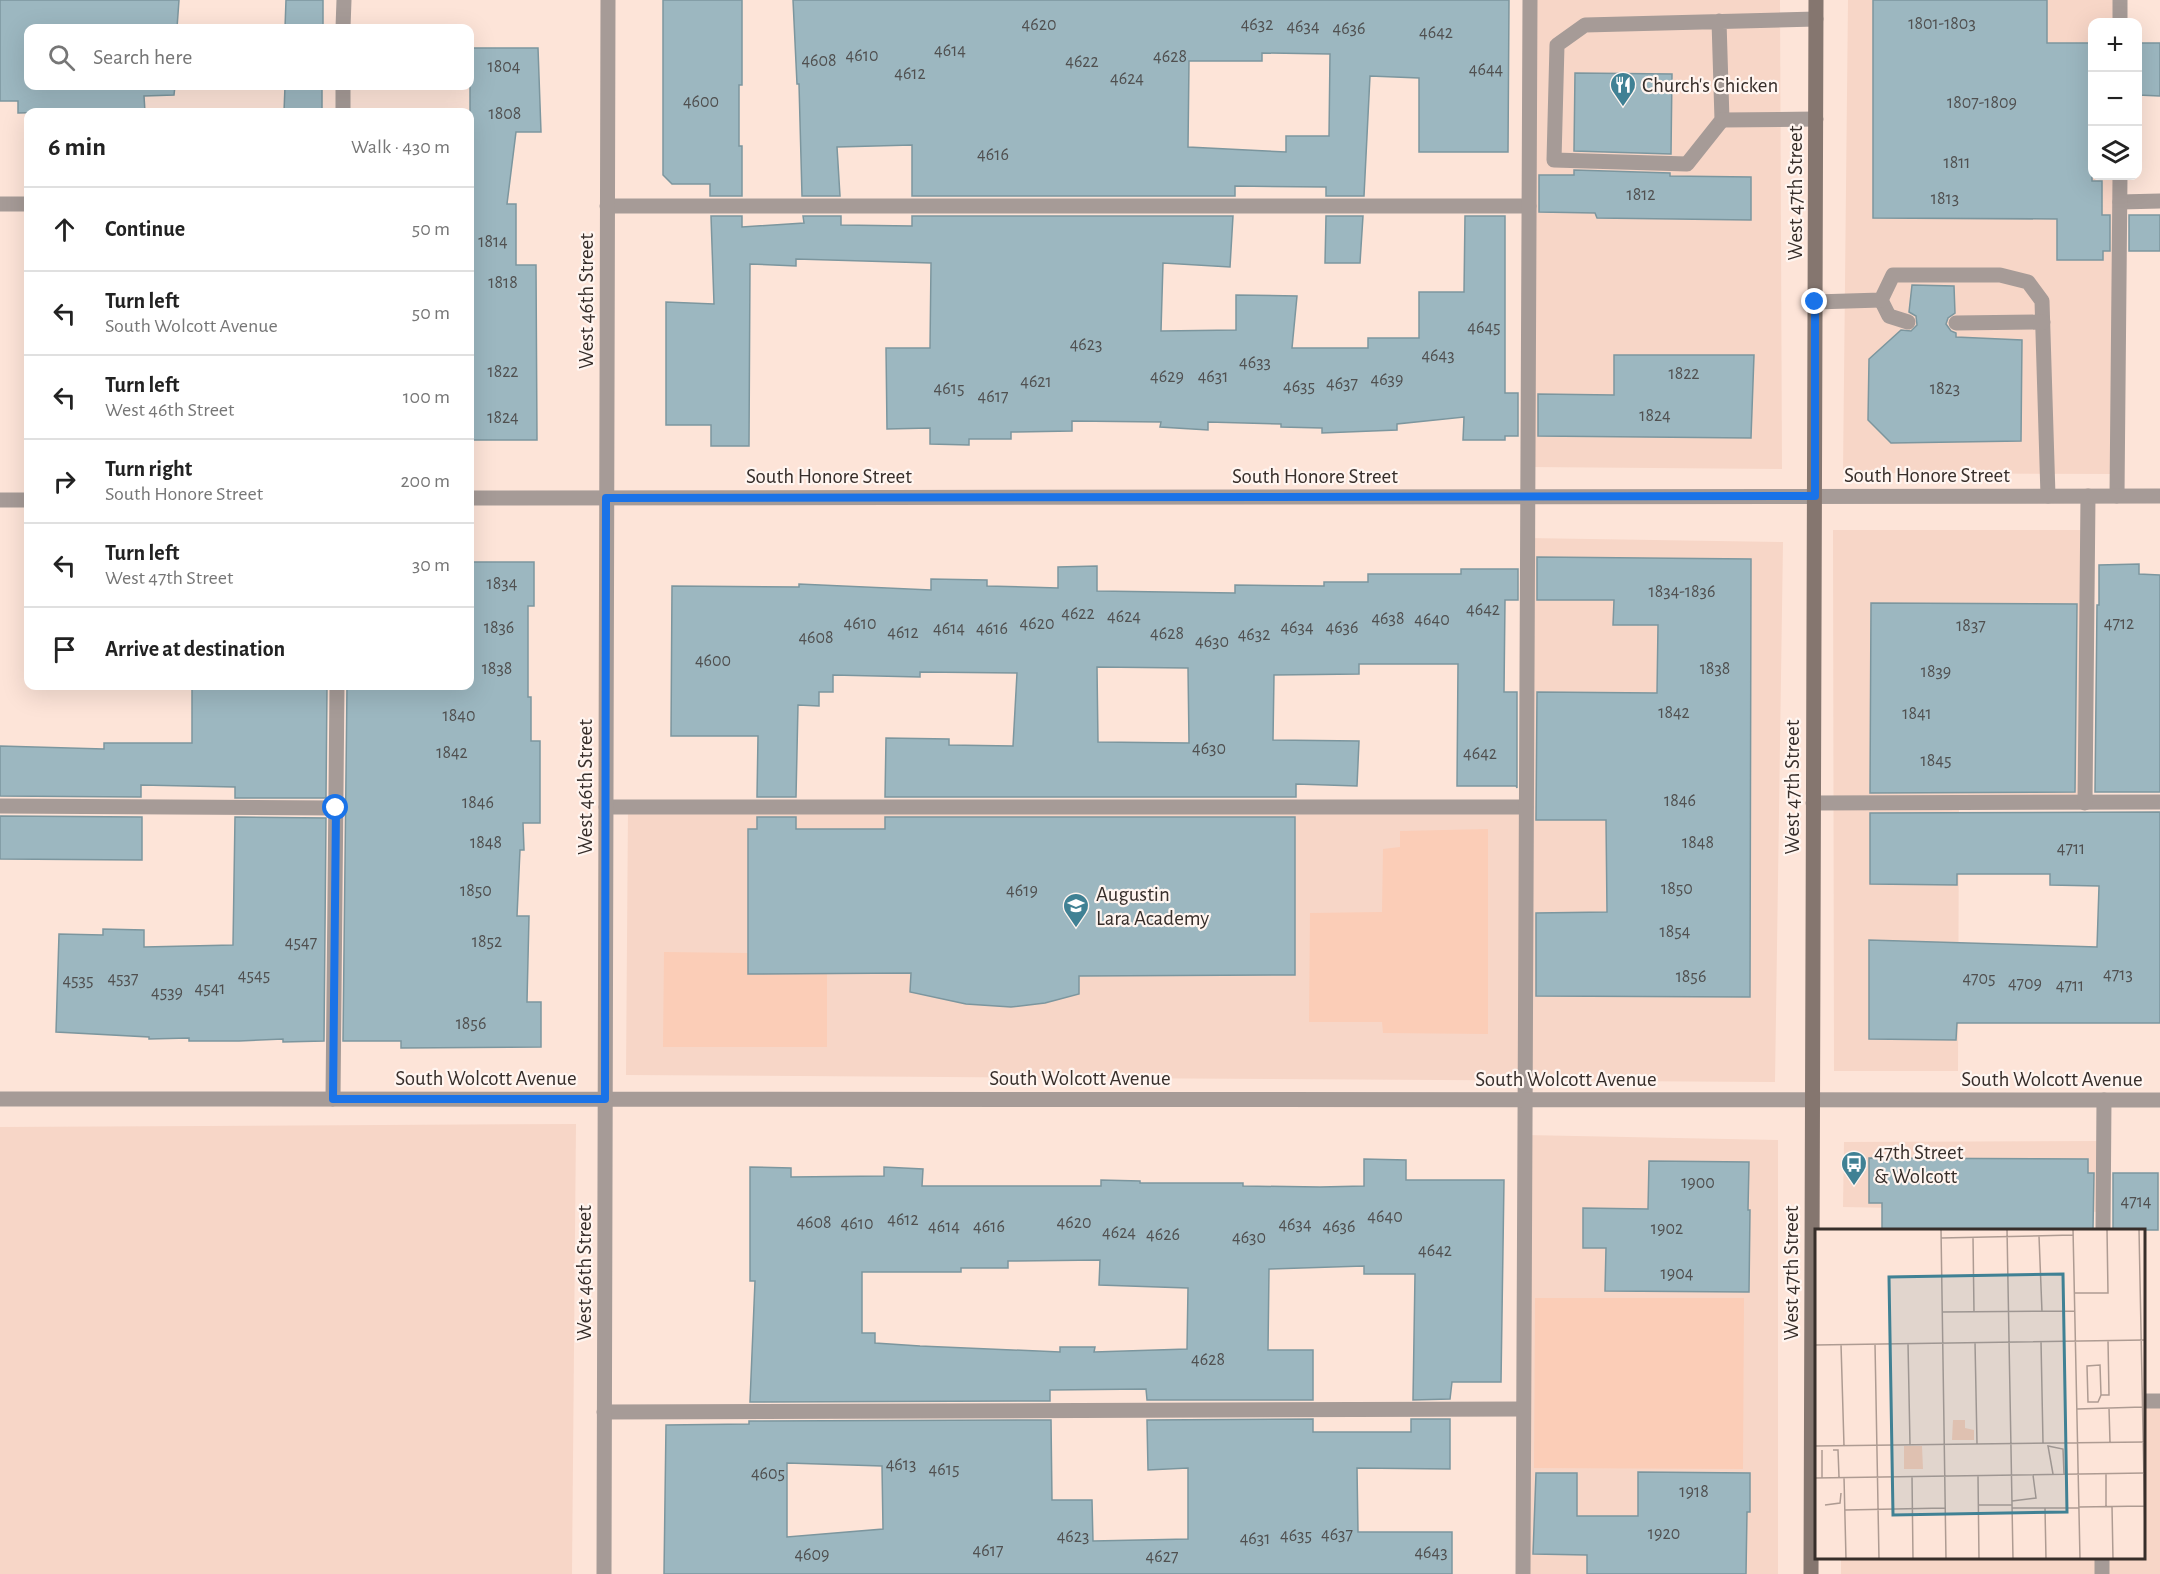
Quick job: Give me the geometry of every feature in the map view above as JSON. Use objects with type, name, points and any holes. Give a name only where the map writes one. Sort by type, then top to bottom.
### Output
[{"type":"main road","name":"West 47th Street","points":[[1810,1574],[1814,1401],[1812,1100],[1816,0]]},
{"type":"street","points":[[343,24],[344,0]]},
{"type":"street","name":"West 46th Street","points":[[604,1574],[608,0]]},
{"type":"street","points":[[1523,1574],[1530,0]]},
{"type":"street","points":[[2120,0],[2120,18]]},
{"type":"street","points":[[1719,21],[1722,120],[1687,164],[1554,160],[1557,45],[1585,25],[1719,21],[1816,19]]},
{"type":"street","points":[[342,108],[343,90]]},
{"type":"street","points":[[1722,120],[1816,119]]},
{"type":"street","points":[[2117,496],[2120,180]]},
{"type":"street","points":[[2120,202],[2160,201]]},
{"type":"street","points":[[0,204],[24,204]]},
{"type":"street","points":[[607,206],[1529,206]]},
{"type":"street","points":[[1881,300],[1893,275],[2000,275],[2028,282],[2042,301],[2048,496]]},
{"type":"street","points":[[1815,302],[1881,300]]},
{"type":"street","points":[[1881,300],[1889,316],[1908,322]]},
{"type":"street","points":[[1956,323],[2043,322]]},
{"type":"street","points":[[2085,803],[2088,496]]},
{"type":"street","name":"South Honore Street","points":[[474,498],[2160,496]]},
{"type":"street","points":[[0,500],[24,500]]},
{"type":"street","points":[[333,1099],[337,690]]},
{"type":"street","points":[[1813,803],[2160,802]]},
{"type":"street","points":[[0,806],[336,808]]},
{"type":"street","points":[[606,807],[1526,807]]},
{"type":"street","name":"South Wolcott Avenue","points":[[0,1100],[2160,1100]]},
{"type":"street","points":[[2103,1229],[2104,1100]]},
{"type":"street","points":[[604,1412],[1523,1409]]},
{"type":"shaded area","points":[[1530,0],[1780,0],[1782,469],[1528,467]]},
{"type":"shaded area","points":[[1848,0],[2120,0],[2120,18],[2088,18],[2088,180],[2120,180],[2117,474],[1843,473]]},
{"type":"shaded area","points":[[1833,530],[2087,530],[2085,803],[1959,803],[1958,1071],[1834,1071]]},
{"type":"shaded area","name":"Augustin Lara Academy","points":[[1527,538],[1783,542],[1775,1082],[626,1075],[628,807],[1526,807]]},
{"type":"shaded area","points":[[1488,829],[1488,1034],[1383,1033],[1382,1022],[1309,1022],[1310,913],[1382,912],[1383,849],[1400,847],[1400,831]]},
{"type":"shaded area","points":[[664,952],[748,953],[749,974],[827,974],[827,1047],[663,1047]]},
{"type":"shaded area","points":[[576,1124],[572,1574],[0,1574],[0,1127]]},
{"type":"shaded area","points":[[1525,1135],[1778,1140],[1778,1574],[1523,1574]]},
{"type":"shaded area","points":[[2104,1141],[2103,1212],[1843,1207],[1844,1142]]},
{"type":"shaded area","points":[[1535,1298],[1744,1298],[1743,1469],[1534,1468]]},
{"type":"shaded area","points":[[2145,1401],[2160,1401],[2160,1574],[1841,1574],[1841,1559],[2145,1559]]},
{"type":"building","points":[[0,0],[179,0],[177,24],[24,24],[24,90],[175,90],[174,95],[144,96],[145,108],[24,108],[24,113],[18,113],[18,101],[0,101]]},
{"type":"building","points":[[286,0],[323,0],[323,24],[285,24]]},
{"type":"building","points":[[663,0],[742,0],[739,146],[742,146],[742,196],[710,196],[710,184],[672,184],[663,175]]},
{"type":"building","points":[[793,0],[1509,0],[1508,152],[1419,152],[1419,78],[1370,76],[1364,196],[1326,196],[1326,187],[1235,186],[1235,196],[912,196],[912,145],[837,147],[840,196],[802,196],[799,84],[797,84]],"holes":[[[1262,53],[1330,54],[1329,136],[1286,136],[1286,152],[1188,147],[1189,61],[1262,61]]]},
{"type":"building","points":[[1873,0],[2047,0],[2047,43],[2088,43],[2088,180],[2102,181],[2102,215],[2110,215],[2110,251],[2103,251],[2103,260],[2057,260],[2057,219],[1873,218]]},
{"type":"building","points":[[2142,43],[2160,43],[2160,96],[2142,95]]},
{"type":"building","points":[[474,48],[538,48],[541,132],[516,132],[507,204],[516,204],[516,265],[536,265],[537,440],[474,440],[474,108],[470,108],[470,90],[474,90]]},
{"type":"building","name":"Church's Chicken","points":[[1575,73],[1672,74],[1671,154],[1574,151]]},
{"type":"building","points":[[285,90],[322,90],[322,108],[284,108]]},
{"type":"building","points":[[1574,170],[1670,173],[1670,176],[1751,177],[1751,220],[1597,218],[1595,213],[1539,212],[1539,175],[1574,175]]},
{"type":"building","points":[[2129,215],[2160,215],[2160,251],[2129,251]]},
{"type":"building","points":[[711,216],[742,216],[742,227],[804,223],[803,216],[841,216],[841,225],[912,226],[912,216],[1233,216],[1230,267],[1163,263],[1161,331],[1236,330],[1236,295],[1297,296],[1292,348],[1368,348],[1368,338],[1419,338],[1419,292],[1464,292],[1465,216],[1505,216],[1505,393],[1518,393],[1518,436],[1505,436],[1505,440],[1463,440],[1464,417],[1397,424],[1397,430],[1322,433],[1322,428],[1281,427],[1281,424],[1208,422],[1208,430],[1160,427],[1161,422],[1072,421],[1072,431],[1011,432],[1011,439],[969,439],[969,445],[930,444],[930,428],[887,429],[886,348],[930,348],[931,263],[796,259],[796,266],[750,264],[749,446],[711,446],[711,425],[666,425],[666,302],[714,304]]},
{"type":"building","points":[[1326,216],[1363,216],[1360,263],[1325,263]]},
{"type":"building","points":[[1912,285],[1954,286],[1955,313],[1948,318],[1946,324],[1951,331],[1956,333],[1956,337],[2022,340],[2021,441],[1891,443],[1868,420],[1869,359],[1901,330],[1911,331],[1917,325],[1916,316],[1909,312]]},
{"type":"building","points":[[1614,355],[1754,355],[1751,438],[1538,436],[1538,394],[1614,395]]},
{"type":"building","points":[[1537,557],[1751,559],[1750,997],[1536,996],[1536,913],[1607,912],[1606,820],[1536,820],[1537,692],[1657,693],[1658,625],[1613,625],[1614,600],[1537,600]]},
{"type":"building","points":[[474,562],[534,562],[534,606],[528,606],[528,697],[531,697],[531,741],[540,741],[540,823],[523,823],[524,850],[520,850],[517,916],[529,916],[527,1002],[541,1002],[541,1047],[401,1048],[401,1041],[343,1041],[347,690],[474,690]]},
{"type":"building","points":[[2139,564],[2139,574],[2160,575],[2160,792],[2095,792],[2099,565]]},
{"type":"building","points":[[1097,566],[1097,591],[1235,593],[1235,585],[1324,586],[1324,582],[1368,582],[1368,574],[1461,574],[1461,569],[1518,569],[1518,600],[1505,600],[1504,692],[1517,692],[1517,788],[1516,786],[1457,786],[1458,664],[1359,664],[1359,674],[1274,675],[1273,740],[1359,741],[1357,786],[1296,784],[1296,797],[885,797],[886,738],[949,739],[949,745],[1013,746],[1017,673],[920,672],[920,677],[833,675],[833,692],[819,692],[819,706],[798,705],[796,797],[757,797],[758,736],[671,736],[672,586],[799,587],[799,584],[931,590],[931,579],[987,580],[987,586],[1058,588],[1058,567]],"holes":[[[1097,667],[1188,668],[1189,743],[1098,742]]]},
{"type":"building","points":[[1871,603],[2077,604],[2075,792],[1870,793]]},
{"type":"building","points":[[192,690],[327,690],[326,798],[235,798],[235,787],[141,785],[141,797],[0,796],[0,746],[104,749],[104,743],[192,743]]},
{"type":"building","points":[[2160,812],[2160,1023],[1957,1023],[1956,1040],[1869,1039],[1869,940],[2097,947],[2099,886],[2050,885],[2050,874],[1957,874],[1957,885],[1870,884],[1870,813]]},
{"type":"building","points":[[0,816],[142,817],[142,860],[0,859]]},
{"type":"building","points":[[235,817],[326,818],[324,1041],[283,1042],[283,1039],[189,1041],[189,1038],[149,1039],[149,1037],[56,1032],[59,934],[103,935],[103,929],[144,930],[144,947],[233,945]]},
{"type":"building","points":[[757,817],[796,817],[796,829],[885,829],[885,817],[1295,817],[1295,975],[1079,976],[1079,994],[1045,1003],[1011,1007],[966,1004],[910,992],[911,973],[748,974],[748,829],[757,829]]},
{"type":"building","points":[[1869,1158],[2088,1159],[2088,1173],[2094,1173],[2093,1229],[1882,1229],[1882,1203],[1869,1203]]},
{"type":"building","points":[[1364,1159],[1406,1160],[1406,1180],[1504,1180],[1501,1382],[1452,1382],[1450,1399],[1413,1400],[1415,1274],[1364,1274],[1364,1266],[1269,1269],[1268,1350],[1313,1350],[1313,1400],[1147,1400],[1146,1389],[1050,1390],[1050,1401],[750,1402],[755,1281],[750,1281],[750,1167],[791,1168],[791,1177],[884,1176],[884,1167],[923,1169],[922,1186],[1101,1186],[1101,1180],[1140,1181],[1140,1183],[1243,1183],[1243,1186],[1364,1186]],"holes":[[[1100,1260],[1099,1285],[1188,1288],[1187,1349],[1094,1352],[1095,1347],[1060,1347],[1060,1352],[920,1346],[875,1343],[875,1333],[862,1333],[862,1272],[961,1272],[961,1268],[1008,1268],[1008,1261]]]},
{"type":"building","points":[[1649,1161],[1749,1162],[1749,1292],[1605,1291],[1606,1248],[1583,1248],[1583,1208],[1648,1209]]},
{"type":"building","points":[[2113,1173],[2158,1173],[2158,1230],[2113,1229]]},
{"type":"building","points":[[1313,1419],[1313,1432],[1411,1432],[1411,1419],[1450,1419],[1450,1469],[1357,1468],[1358,1532],[1452,1532],[1452,1574],[664,1574],[666,1425],[749,1424],[749,1421],[1051,1420],[1052,1500],[1092,1500],[1093,1541],[1188,1539],[1188,1468],[1148,1470],[1147,1420]],"holes":[[[787,1463],[882,1466],[883,1529],[787,1537]]]},
{"type":"building","points":[[1638,1472],[1750,1473],[1746,1574],[1587,1574],[1587,1555],[1533,1554],[1536,1473],[1577,1473],[1577,1516],[1638,1516]]},
{"type":"place","name":"Church's Chicken","points":[[1623,108]]},
{"type":"place","name":"Augustin Lara Academy","points":[[1076,929]]},
{"type":"place","name":"47th Street & Wolcott","points":[[1854,1187]]},
{"type":"route","points":[[336,808],[333,1099],[605,1099],[606,498],[1815,496],[1815,302]]}]
